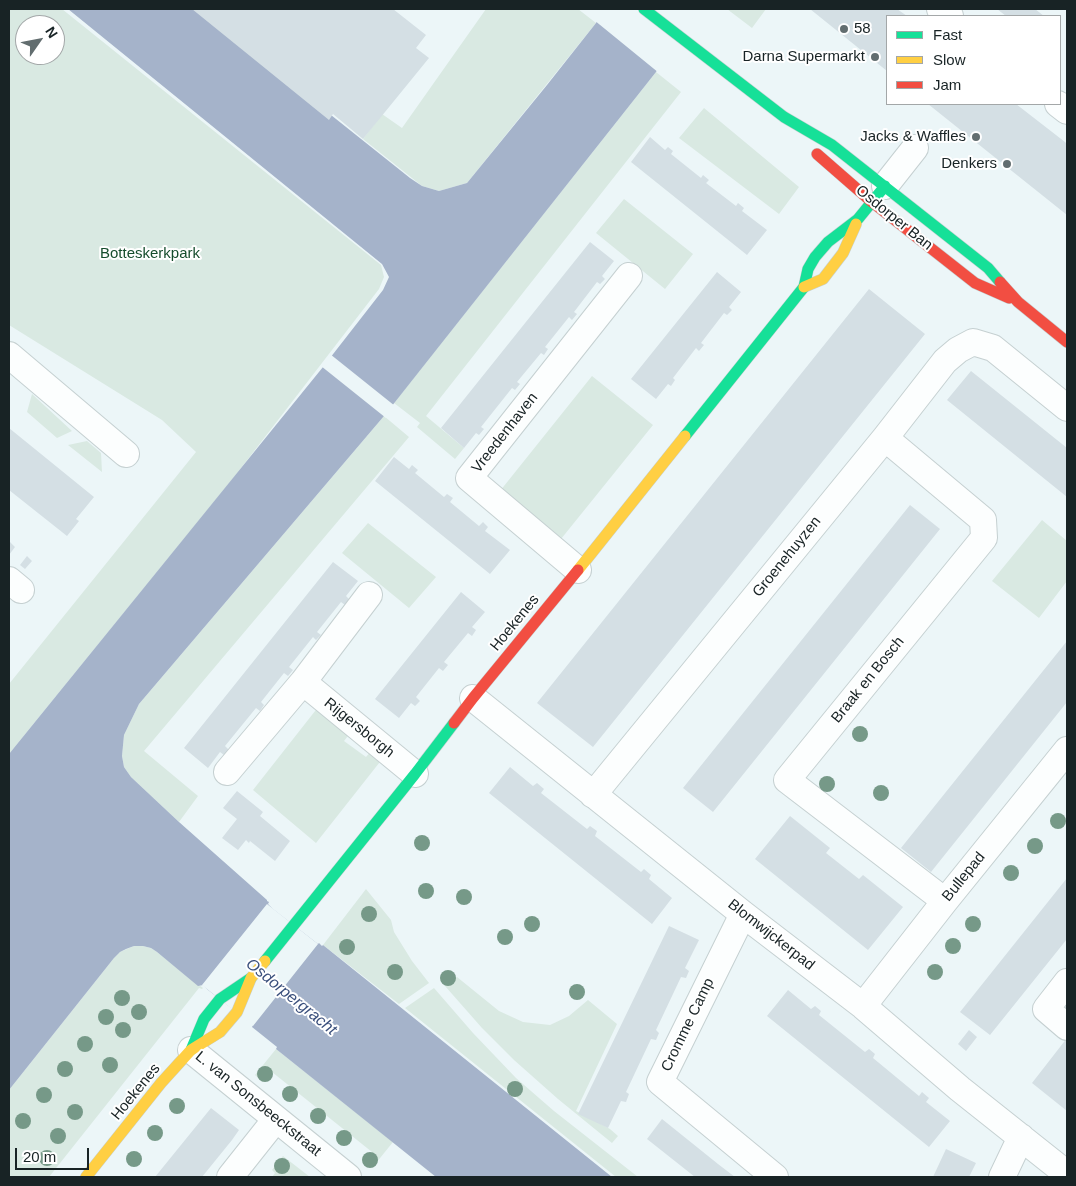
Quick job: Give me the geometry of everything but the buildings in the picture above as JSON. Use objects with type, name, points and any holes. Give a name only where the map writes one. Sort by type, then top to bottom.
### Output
[{"type":"street","name":"Osdorper Ban","points":[[644,9],[784,117],[832,145],[879,194],[975,283],[1018,302]]},
{"type":"street","name":"Osdorper Ban","points":[[784,117],[821,159],[879,194],[988,268],[1018,302],[1067,342]]},
{"type":"street","name":"Osdorper Ban","points":[[879,194],[915,148]]},
{"type":"street","name":"Hoekenes","points":[[86,1177],[161,1083],[191,1050],[220,1032],[237,1012],[251,978],[804,287],[808,269],[815,257],[828,242],[858,219],[879,194]]},
{"type":"street","name":"Hoekenes","points":[[804,287],[823,279],[844,253],[858,219]]},
{"type":"street","name":"Vreedenhaven","points":[[578,570],[469,478],[629,276]]},
{"type":"street","name":"Groenehuyzen","points":[[593,795],[885,438],[945,361],[958,350],[973,342],[994,348],[1067,408]]},
{"type":"street","points":[[9,355],[126,454]]},
{"type":"street","name":"Braak en Bosch","points":[[885,438],[983,520],[984,538],[787,780],[944,901]]},
{"type":"street","points":[[227,772],[303,682],[369,595]]},
{"type":"street","name":"Rijgersborgh","points":[[303,682],[415,774]]},
{"type":"street","name":"Blomwijckerpad","points":[[474,698],[743,914],[863,1006],[960,1089],[1067,1174]]},
{"type":"street","name":"Bullepad","points":[[863,1006],[944,901],[1067,750]]},
{"type":"street","name":"Cromme Camp","points":[[743,914],[660,1082],[775,1177]]},
{"type":"street","name":"Hoekenes","points":[[191,1050],[204,1019],[220,999],[251,978]]},
{"type":"street","points":[[1067,982],[1046,1009],[1067,1026]]},
{"type":"street","name":"L. van Sonsbeeckstraat","points":[[191,1050],[348,1177]]},
{"type":"street","points":[[230,1177],[276,1119]]},
{"type":"street","points":[[1002,1177],[1021,1136]]},
{"type":"green space","name":"Botteskerkpark","points":[[9,9],[62,9],[381,265],[384,277],[379,289],[231,481],[9,754],[9,684],[196,452],[162,420],[9,325]]},
{"type":"green space","points":[[486,9],[578,9],[596,23],[467,183],[439,191],[422,186],[363,139],[382,114],[402,128]]},
{"type":"green space","points":[[727,9],[766,9],[752,28]]},
{"type":"green space","points":[[656,72],[681,92],[426,416],[464,448],[455,459],[417,427],[420,423],[394,403]]},
{"type":"green space","points":[[704,108],[799,187],[779,214],[679,138]]},
{"type":"green space","points":[[624,199],[693,254],[665,289],[596,233]]},
{"type":"green space","points":[[592,376],[653,425],[561,539],[500,491]]},
{"type":"green space","points":[[32,394],[72,431],[57,438],[27,412]]},
{"type":"green space","points":[[384,416],[409,437],[144,751],[198,796],[179,822],[131,777],[124,767],[122,756],[124,735],[139,704]]},
{"type":"green space","points":[[87,441],[101,453],[102,472],[68,445]]},
{"type":"green space","points":[[1042,520],[1067,541],[1067,581],[1039,618],[992,581]]},
{"type":"green space","points":[[368,523],[436,577],[409,608],[342,553]]},
{"type":"green space","points":[[319,706],[351,732],[344,741],[366,757],[372,750],[383,758],[316,843],[253,790]]},
{"type":"green space","points":[[366,889],[391,920],[394,932],[412,961],[429,983],[399,1004],[323,945]]},
{"type":"green space","points":[[134,946],[151,948],[203,988],[199,988],[49,1177],[9,1177],[9,1090],[114,958],[120,952]]},
{"type":"green space","points":[[457,977],[499,1011],[523,1022],[550,1025],[569,1016],[588,1000],[617,1024],[576,1111],[610,1129],[618,1136],[612,1143],[558,1099],[514,1060],[482,1028],[445,986]]},
{"type":"green space","points":[[434,988],[516,1078],[554,1111],[638,1177],[616,1177],[405,1008]]},
{"type":"green space","points":[[276,1049],[393,1142],[372,1168],[364,1162],[372,1152],[272,1072],[263,1082],[255,1075]]},
{"type":"green space","points":[[283,1156],[310,1177],[272,1177],[275,1173],[272,1170]]},
{"type":"water","name":"Osdorpergracht","points":[[68,9],[198,9],[410,178],[422,186],[439,191],[467,183],[547,85],[605,9],[696,9],[656,72],[384,416],[139,704],[124,735],[122,756],[124,767],[131,777],[267,900],[273,909],[318,944],[323,945],[612,1177],[436,1177],[276,1049],[277,1047],[252,1027],[253,1025],[203,985],[198,986],[157,952],[143,946],[134,946],[126,949],[114,958],[9,1090],[9,754],[323,367],[383,290],[389,277],[382,264]]},
{"type":"pier","points":[[602,9],[698,9],[659,73],[594,20]]},
{"type":"pier","points":[[330,354],[395,406],[386,418],[321,366]]},
{"type":"pier","points":[[267,904],[318,944],[253,1026],[202,985]]},
{"type":"traffic: fast","points":[[644,9],[784,117],[832,145],[988,268],[1000,282]]},
{"type":"traffic: fast","points":[[685,436],[804,287],[808,269],[815,257],[828,242],[858,219],[885,186]]},
{"type":"traffic: fast","points":[[265,961],[454,723]]},
{"type":"traffic: fast","points":[[191,1050],[204,1019],[220,999],[251,978]]},
{"type":"traffic: slow","points":[[804,287],[823,279],[843,253],[856,224]]},
{"type":"traffic: slow","points":[[578,570],[685,436]]},
{"type":"traffic: slow","points":[[86,1177],[161,1083],[191,1050],[220,1032],[237,1012],[251,978],[265,961]]},
{"type":"traffic: jam","points":[[817,154],[872,202],[975,283],[1009,298]]},
{"type":"traffic: jam","points":[[1000,282],[1018,302],[1067,342]]},
{"type":"traffic: jam","points":[[454,723],[578,570]]},
{"type":"place","name":"58","points":[[844,29]]},
{"type":"place","name":"Darna Supermarkt","points":[[875,57]]},
{"type":"place","name":"Jacks & Waffles","points":[[976,137]]},
{"type":"place","name":"Denkers","points":[[1007,164]]}]
